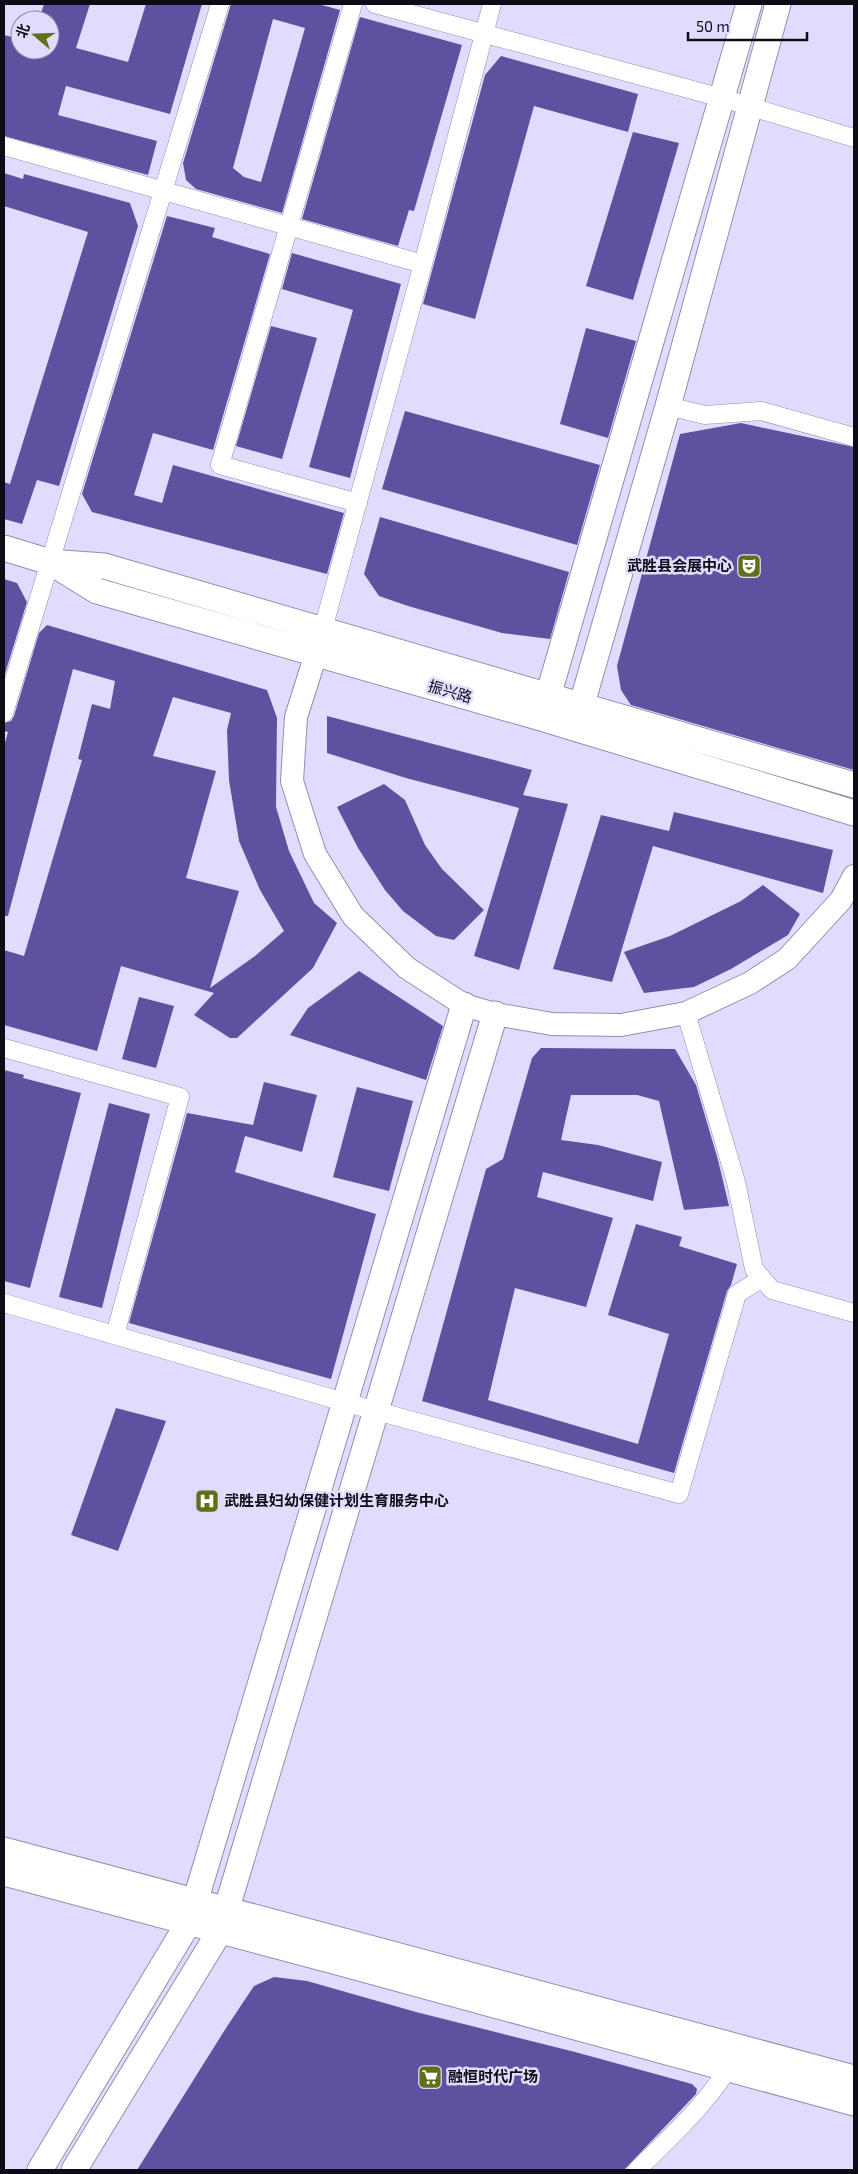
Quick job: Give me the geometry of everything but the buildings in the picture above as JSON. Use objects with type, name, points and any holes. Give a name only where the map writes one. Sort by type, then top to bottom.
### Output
[{"type":"main road","points":[[541,718],[550,695],[748,4]]},
{"type":"main road","points":[[575,729],[668,406],[778,4]]},
{"type":"main road","name":"振兴路","points":[[4,548],[50,562],[97,591],[550,695],[854,785]]},
{"type":"main road","name":"振兴路","points":[[319,643],[575,729],[854,813]]},
{"type":"main road","points":[[40,2170],[191,1912],[464,1005]]},
{"type":"main road","points":[[74,2170],[223,1920],[495,1014]]},
{"type":"main road","points":[[4,1850],[191,1912]]},
{"type":"main road","points":[[4,1874],[223,1920],[733,2058],[854,2103]]},
{"type":"main road","points":[[733,2058],[854,2078]]},
{"type":"street","points":[[4,713],[220,4]]},
{"type":"street","points":[[353,4],[220,465],[358,504]]},
{"type":"street","points":[[375,4],[722,98],[854,138]]},
{"type":"street","points":[[492,4],[424,264],[319,643],[296,717],[292,781],[315,854],[353,916],[408,968],[464,1005],[495,1014],[552,1024],[620,1025],[686,1013],[750,983],[787,959],[841,900],[854,876]]},
{"type":"street","points":[[4,146],[424,264]]},
{"type":"street","points":[[668,406],[705,415],[760,411],[854,436]]},
{"type":"street","points":[[686,1013],[736,1182],[754,1269],[772,1290],[854,1313]]},
{"type":"street","points":[[4,1048],[180,1097],[116,1335]]},
{"type":"street","points":[[4,1303],[377,1412],[679,1494],[737,1294],[762,1278]]},
{"type":"street","points":[[637,2170],[692,2113],[733,2058]]},
{"type":"place","name":"武胜县会展中心","points":[[749,566]]},
{"type":"place","name":"武胜县妇幼保健计划生育服务中心","points":[[207,1501]]},
{"type":"place","name":"融恒时代广场","points":[[430,2077]]}]
